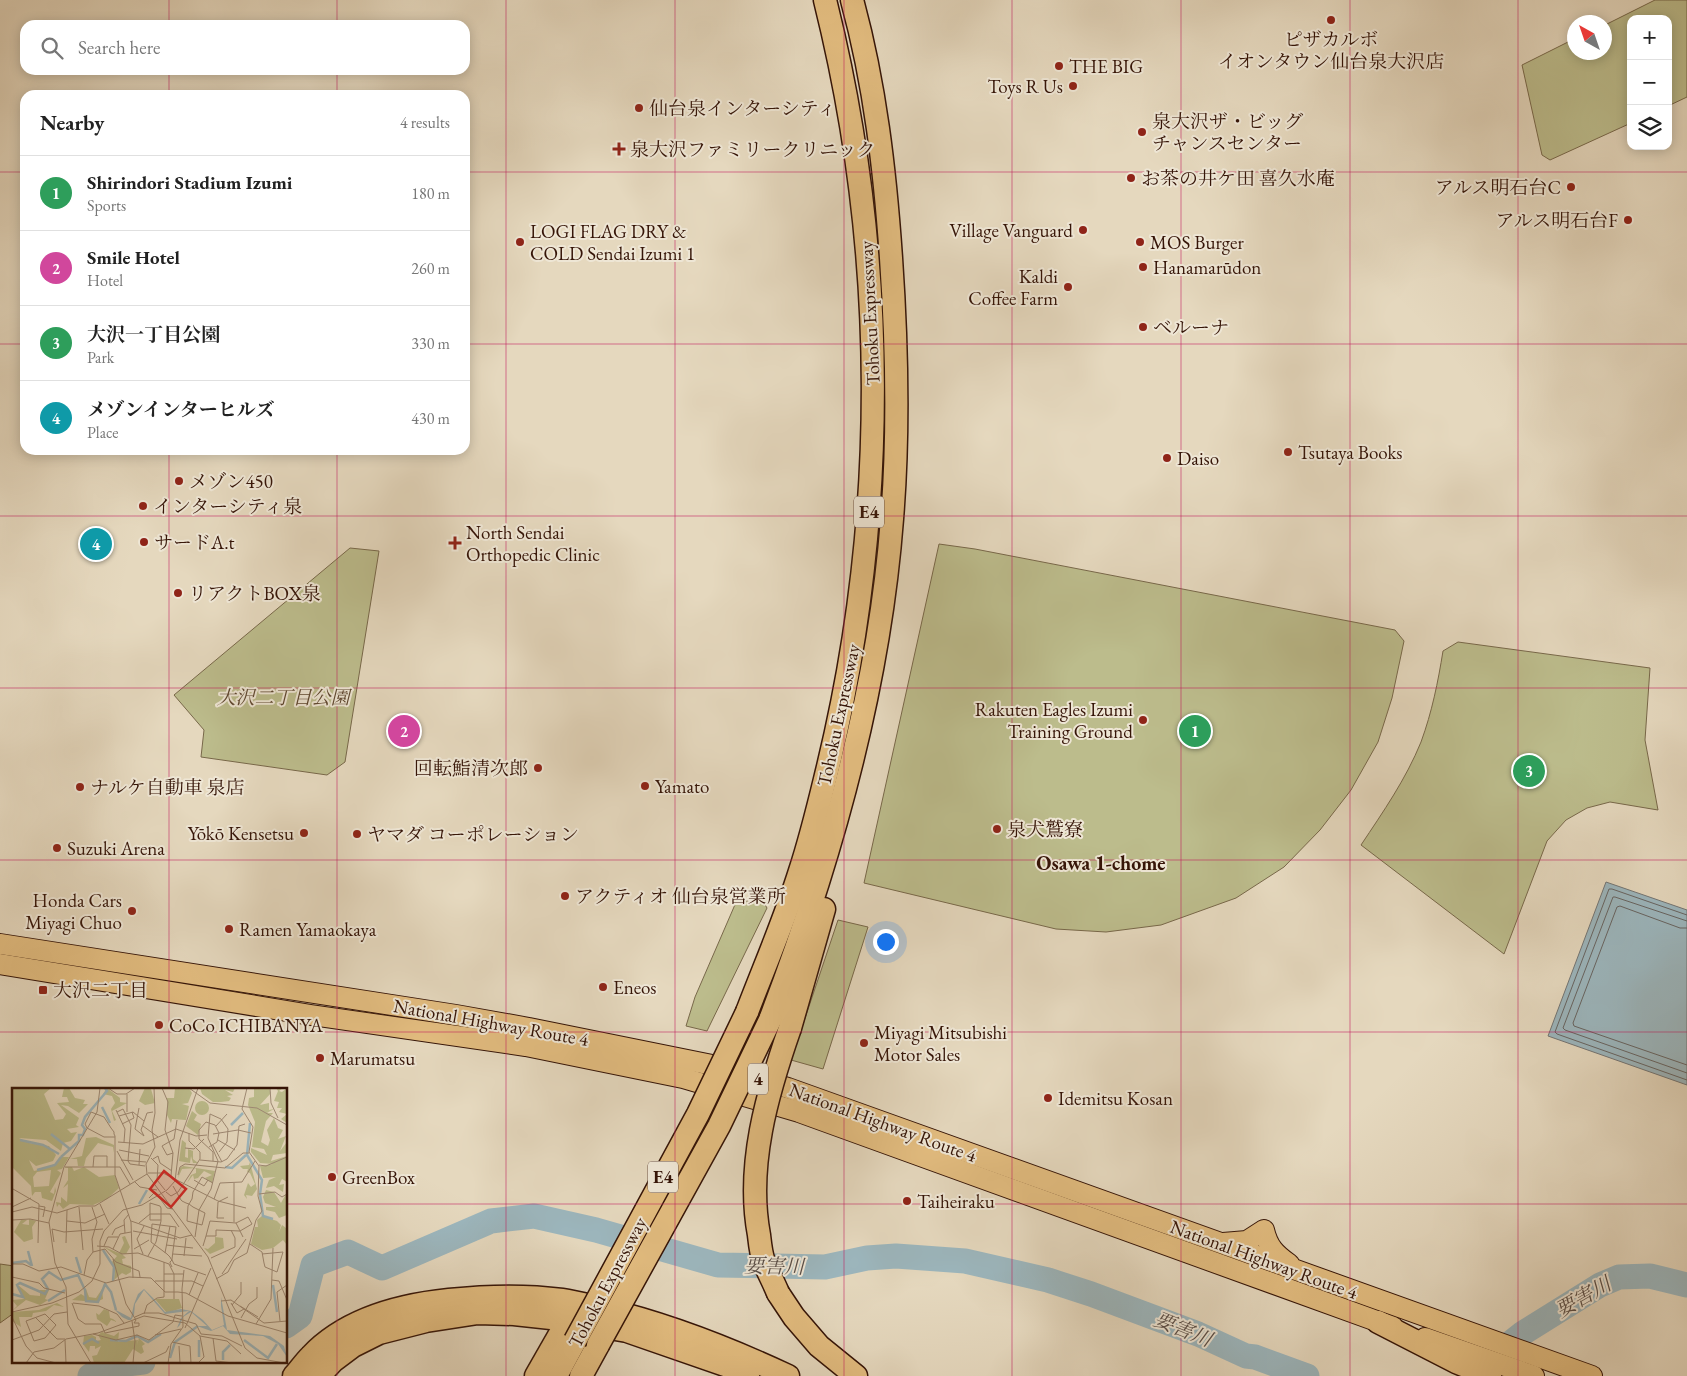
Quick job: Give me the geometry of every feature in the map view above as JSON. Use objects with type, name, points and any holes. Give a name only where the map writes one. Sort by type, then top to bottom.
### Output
[{"type":"highway","name":"Tohoku Expressway","points":[[556,1376],[567,1337],[640,1220],[698,1114],[747,1012],[783,921],[801,869],[841,713],[856,628],[872,478],[873,344],[869,272],[850,122],[836,44],[825,0]]},
{"type":"highway","name":"Tohoku Expressway","points":[[581,1376],[720,1126],[770,1020],[810,909],[832,836],[872,676],[892,520],[896,426],[896,342],[885,183],[876,115],[862,36],[852,0]]},
{"type":"highway","points":[[856,1376],[819,1346],[794,1317],[778,1293],[763,1260],[758,1232],[755,1213],[756,1168],[764,1119],[846,831],[872,676]]},
{"type":"highway","name":"National Highway Route 4","points":[[0,944],[456,1015],[712,1065],[788,1088],[1592,1376]]},
{"type":"highway","name":"National Highway Route 4","points":[[0,964],[311,1016],[526,1046],[683,1078],[799,1112],[1378,1322]]},
{"type":"highway","points":[[1219,1243],[1247,1241],[1264,1230],[1267,1244],[1277,1256],[1298,1272]]},
{"type":"highway","points":[[294,1376],[312,1355],[339,1333],[368,1319],[398,1309],[432,1302],[519,1296],[564,1300],[661,1324],[745,1356],[788,1376]]},
{"type":"highway","points":[[319,1376],[333,1361],[353,1346],[379,1333],[426,1321],[478,1313],[551,1318],[627,1332],[728,1366],[748,1376]]},
{"type":"highway","points":[[1378,1322],[1498,1371],[1534,1376]]},
{"type":"highway","points":[[536,1376],[567,1337]]},
{"type":"green space","points":[[1655,0],[1687,0],[1687,97],[1672,104],[1672,15],[1627,15],[1627,125],[1550,160],[1542,155],[1522,65],[1567,42],[1567,60],[1612,60],[1612,22]]},
{"type":"green space","name":"Rakuten Eagles Izumi Training Ground","points":[[939,544],[975,549],[1395,630],[1404,641],[1392,698],[1378,742],[1351,790],[1320,830],[1284,867],[1236,898],[1161,925],[1106,932],[1056,929],[864,883]]},
{"type":"green space","name":"大沢二丁目公園","points":[[350,548],[379,551],[345,762],[327,775],[201,757],[204,730],[174,695]]},
{"type":"green space","points":[[1458,642],[1650,668],[1645,740],[1658,810],[1610,802],[1587,808],[1566,820],[1547,841],[1504,954],[1361,845],[1394,795],[1415,756],[1425,731],[1437,686],[1443,651]]},
{"type":"green space","points":[[737,900],[764,903],[767,908],[707,1031],[686,1026],[695,997]]},
{"type":"green space","points":[[838,920],[868,927],[823,1069],[791,1060]]},
{"type":"green space","points":[[0,1264],[12,1266],[12,1314],[0,1323]]},
{"type":"water","points":[[1606,882],[1687,910],[1687,1085],[1548,1036]]},
{"type":"waterway","name":"要害川","points":[[288,1325],[300,1316],[313,1265],[348,1252],[382,1268],[491,1221],[534,1216],[596,1230],[718,1265],[825,1267],[867,1258],[896,1256],[965,1261],[1048,1280],[1091,1294],[1198,1334],[1246,1356],[1255,1357],[1307,1376]]},
{"type":"waterway","name":"要害川","points":[[1490,1359],[1523,1333],[1600,1285],[1619,1277],[1650,1276],[1687,1285]]},
{"type":"waterway","name":"要害川","points":[[90,1376],[104,1367],[127,1364]]},
{"type":"place","name":"ピザカルボ イオンタウン仙台泉大沢店","points":[[1331,20]]},
{"type":"place","name":"THE BIG","points":[[1059,66]]},
{"type":"place","name":"Toys R Us","points":[[1073,86]]},
{"type":"place","name":"仙台泉インターシティ","points":[[639,108]]},
{"type":"place","name":"泉大沢ザ・ビッグ チャンスセンター","points":[[1142,132]]},
{"type":"place","name":"泉大沢ファミリークリニック","points":[[619,149]]},
{"type":"place","name":"お茶の井ケ田 喜久水庵","points":[[1131,178]]},
{"type":"place","name":"アルス明石台C","points":[[1571,187]]},
{"type":"place","name":"アルス明石台F","points":[[1628,220]]},
{"type":"place","name":"Village Vanguard","points":[[1083,230]]},
{"type":"place","name":"LOGI FLAG DRY & COLD Sendai Izumi 1","points":[[520,242]]},
{"type":"place","name":"MOS Burger","points":[[1140,242]]},
{"type":"place","name":"Hanamarūdon","points":[[1143,267]]},
{"type":"place","name":"Kaldi Coffee Farm","points":[[1068,287]]},
{"type":"place","name":"ベルーナ","points":[[1143,327]]},
{"type":"place","name":"Tsutaya Books","points":[[1288,452]]},
{"type":"place","name":"Daiso","points":[[1167,458]]},
{"type":"place","name":"メゾン450","points":[[179,481]]},
{"type":"place","name":"インターシティ泉","points":[[143,506]]},
{"type":"place","name":"サードA.t","points":[[144,542]]},
{"type":"place","name":"North Sendai Orthopedic Clinic","points":[[455,543]]},
{"type":"place","name":"メゾンインターヒルズ","points":[[96,544]]},
{"type":"place","name":"リアクトBOX泉","points":[[178,593]]},
{"type":"place","name":"Rakuten Eagles Izumi Training Ground","points":[[1143,720]]},
{"type":"place","name":"Smile Hotel","points":[[404,731]]},
{"type":"place","name":"Shirindori Stadium Izumi","points":[[1195,731]]},
{"type":"place","name":"回転鮨清次郎","points":[[538,768]]},
{"type":"place","name":"大沢一丁目公園","points":[[1529,771]]},
{"type":"place","name":"Yamato","points":[[645,786]]},
{"type":"place","name":"ナルケ自動車 泉店","points":[[80,787]]},
{"type":"place","name":"泉犬鷲寮","points":[[997,829]]},
{"type":"place","name":"Yōkō Kensetsu","points":[[304,833]]},
{"type":"place","name":"ヤマダ コーポレーション","points":[[357,834]]},
{"type":"place","name":"Suzuki Arena","points":[[57,848]]},
{"type":"place","name":"アクティオ 仙台泉営業所","points":[[565,896]]},
{"type":"place","name":"Honda Cars Miyagi Chuo","points":[[132,911]]},
{"type":"place","name":"Ramen Yamaokaya","points":[[229,929]]},
{"type":"place","name":"Eneos","points":[[603,987]]},
{"type":"place","name":"大沢二丁目","points":[[43,990]]},
{"type":"place","name":"CoCo ICHIBANYA","points":[[159,1025]]},
{"type":"place","name":"Miyagi Mitsubishi Motor Sales","points":[[864,1043]]},
{"type":"place","name":"Marumatsu","points":[[320,1058]]},
{"type":"place","name":"Idemitsu Kosan","points":[[1048,1098]]},
{"type":"place","name":"GreenBox","points":[[332,1177]]},
{"type":"place","name":"Taiheiraku","points":[[907,1201]]},
{"type":"district","name":"Osawa 1-chome","points":[[1101,863]]}]
